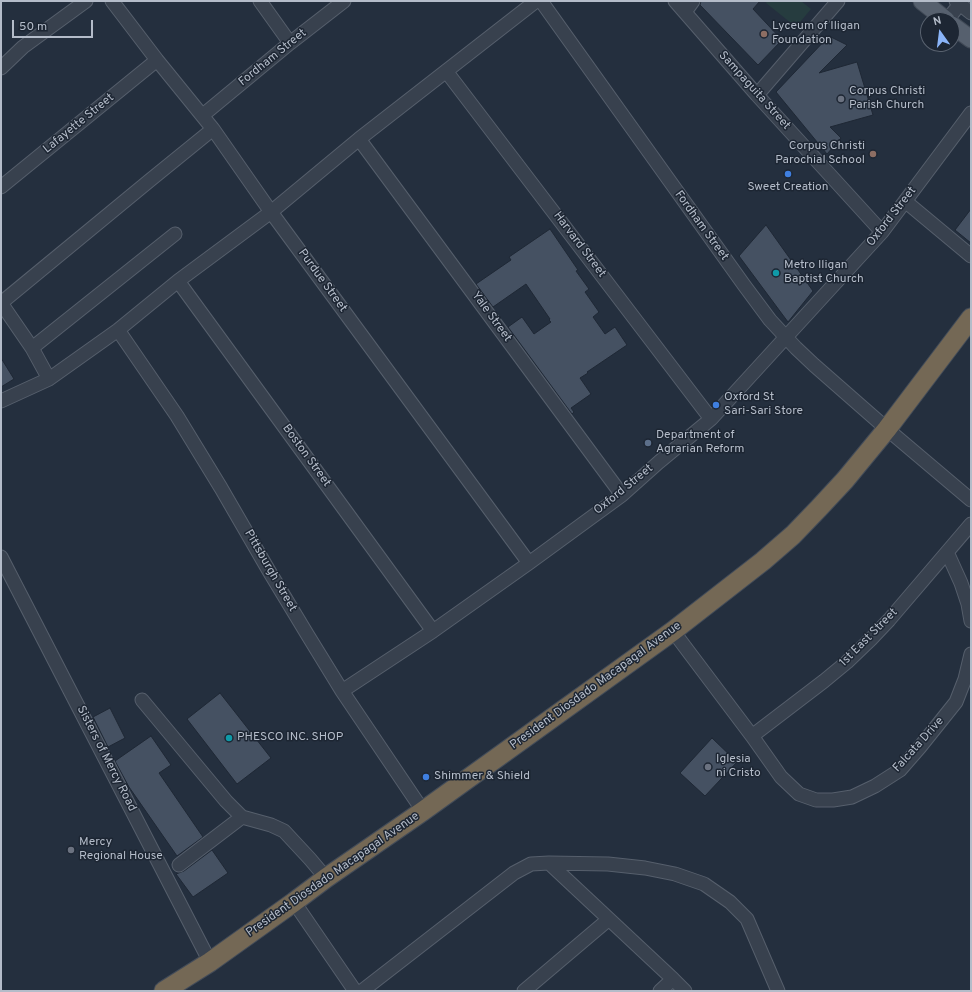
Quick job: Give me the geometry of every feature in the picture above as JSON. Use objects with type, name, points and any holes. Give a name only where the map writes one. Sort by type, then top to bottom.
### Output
[{"type":"highway","name":"President Diosdado Macapagal Avenue","points":[[164,991],[210,962],[326,878],[423,811],[672,631],[764,561],[794,535],[845,480],[887,429],[971,318]]},
{"type":"main road","points":[[922,1],[936,12]]},
{"type":"main road","points":[[960,31],[971,39]]},
{"type":"street","points":[[1,68],[24,47],[86,1]]},
{"type":"street","name":"Purdue Street","points":[[112,1],[157,60],[203,115],[271,212],[529,563]]},
{"type":"street","points":[[260,1],[290,43]]},
{"type":"street","name":"Fordham Street","points":[[203,115],[290,43],[344,1]]},
{"type":"street","points":[[1,401],[49,379],[118,330],[178,281],[271,212],[359,139],[536,1]]},
{"type":"street","name":"Fordham Street","points":[[541,1],[770,320],[809,361],[971,500]]},
{"type":"street","name":"Sampaguita Street","points":[[675,1],[757,95],[882,232]]},
{"type":"street","points":[[685,12],[693,1]]},
{"type":"street","points":[[757,95],[838,1]]},
{"type":"street","points":[[952,12],[958,2],[971,12]]},
{"type":"street","name":"Lafayette Street","points":[[1,187],[157,60]]},
{"type":"street","name":"Harvard Street","points":[[446,71],[711,420]]},
{"type":"street","name":"Oxford Street","points":[[342,691],[433,631],[622,495],[659,462],[711,420],[882,232],[971,113]]},
{"type":"street","points":[[49,379],[32,348],[1,303],[213,129]]},
{"type":"street","name":"Yale Street","points":[[359,139],[622,495]]},
{"type":"street","points":[[905,201],[971,256]]},
{"type":"street","points":[[32,348],[175,234]]},
{"type":"street","name":"Boston Street","points":[[178,281],[433,631]]},
{"type":"street","name":"Pittsburgh Street","points":[[118,330],[177,416],[342,691],[423,811]]},
{"type":"street","name":"1st East Street","points":[[752,736],[824,681],[871,639],[971,524]]},
{"type":"street","points":[[947,552],[968,604],[971,621]]},
{"type":"street","name":"Sisters of Mercy Road","points":[[1,557],[210,962]]},
{"type":"street","name":"Falcata Drive","points":[[672,631],[752,736],[781,777],[798,794],[816,800],[833,800],[852,797],[875,786],[900,770],[956,702],[965,679],[971,654]]},
{"type":"street","points":[[142,700],[226,801],[242,817],[271,825],[284,831],[326,878]]},
{"type":"street","points":[[180,865],[242,817]]},
{"type":"street","points":[[549,862],[685,991]]},
{"type":"street","points":[[362,991],[514,874],[531,864],[549,862],[608,864],[645,868],[675,874],[704,884],[730,902],[747,919],[778,991]]},
{"type":"street","points":[[294,902],[355,991]]},
{"type":"street","points":[[524,991],[609,919]]},
{"type":"street","points":[[660,991],[673,979]]},
{"type":"green space","points":[[767,1],[801,1],[811,9],[796,27],[766,3]]},
{"type":"building","points":[[701,1],[760,1],[753,9],[782,40],[758,65],[700,5]]},
{"type":"building","points":[[829,36],[847,45],[819,73],[857,62],[873,115],[830,127],[841,138],[827,154],[776,92]]},
{"type":"building","points":[[971,209],[971,243],[955,230]]},
{"type":"building","name":"Metro Iligan Baptist Church","points":[[766,225],[813,291],[788,322],[739,256]]},
{"type":"building","points":[[550,229],[589,289],[585,292],[599,312],[593,317],[605,334],[615,327],[627,345],[580,378],[591,394],[571,408],[574,412],[572,414],[508,327],[522,317],[534,334],[551,322],[526,284],[493,307],[476,284],[511,260],[509,257]]},
{"type":"building","points":[[1,358],[14,379],[1,387]]},
{"type":"building","name":"PHESCO INC. SHOP","points":[[220,693],[271,758],[237,784],[187,719]]},
{"type":"building","points":[[110,708],[125,738],[108,747],[93,717]]},
{"type":"building","points":[[151,736],[171,765],[159,773],[203,837],[177,856],[129,787],[115,761]]},
{"type":"building","name":"Iglesia ni Cristo","points":[[712,738],[737,762],[705,796],[680,773]]},
{"type":"building","points":[[212,850],[228,873],[193,897],[176,874],[184,871]]},
{"type":"place","name":"Lyceum of Iligan Foundation","points":[[764,34]]},
{"type":"place","name":"Corpus Christi Parish Church","points":[[841,99]]},
{"type":"place","name":"Corpus Christi Parochial School","points":[[873,154]]},
{"type":"place","name":"Sweet Creation","points":[[788,174]]},
{"type":"place","name":"Metro Iligan Baptist Church","points":[[776,273]]},
{"type":"place","name":"Oxford St Sari-Sari Store","points":[[716,405]]},
{"type":"place","name":"Department of Agrarian Reform","points":[[648,443]]},
{"type":"place","name":"PHESCO INC. SHOP","points":[[229,738]]},
{"type":"place","name":"Iglesia ni Cristo","points":[[708,767]]},
{"type":"place","name":"Shimmer & Shield","points":[[426,777]]},
{"type":"place","name":"Mercy Regional House","points":[[71,850]]}]
